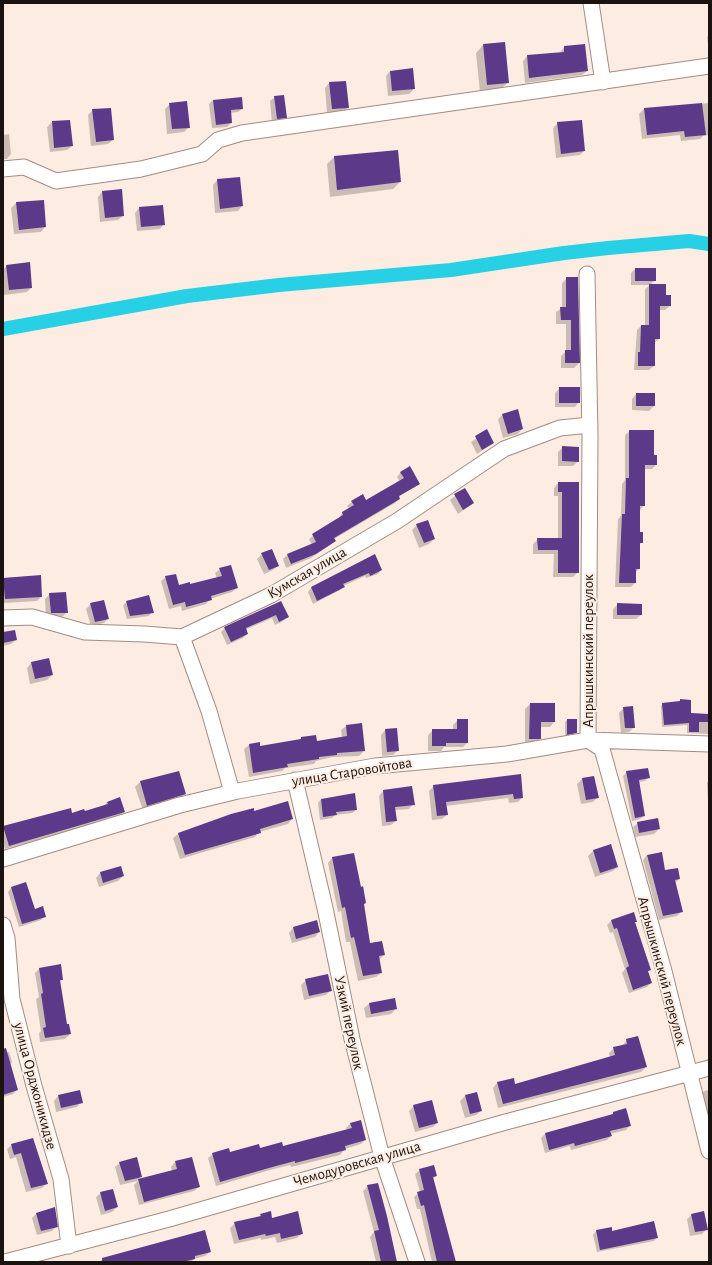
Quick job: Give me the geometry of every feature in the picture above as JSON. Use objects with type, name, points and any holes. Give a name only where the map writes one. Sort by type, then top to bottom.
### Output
[{"type":"street","points":[[591,3],[603,82]]},
{"type":"street","points":[[3,169],[24,167],[56,180],[141,169],[202,154],[218,140],[242,133],[709,66]]},
{"type":"street","name":"Апрышкинский переулок","points":[[587,274],[590,425],[588,740],[602,749],[664,971],[709,1151]]},
{"type":"street","name":"Кумская улица","points":[[182,637],[271,594],[397,521],[504,450],[560,428],[590,425]]},
{"type":"street","points":[[3,618],[32,617],[85,632],[182,637],[209,711],[232,792]]},
{"type":"street","name":"улица Старовойтова","points":[[3,859],[180,805],[232,792],[375,766],[507,754],[588,740],[709,744]]},
{"type":"street","name":"Узкий переулок","points":[[295,780],[325,908],[352,1039],[382,1157],[417,1262]]},
{"type":"street","name":"улица Орджоникидзе","points":[[3,925],[7,938],[12,999],[34,1086],[61,1178],[69,1246]]},
{"type":"street","name":"Чемодуровская улица","points":[[5,1262],[69,1246],[382,1157],[709,1068]]},
{"type":"building","points":[[505,42],[509,83],[487,85],[483,44]]},
{"type":"building","points":[[585,44],[588,71],[529,78],[527,55],[564,52],[564,46]]},
{"type":"building","points":[[413,68],[415,89],[392,91],[390,71]]},
{"type":"building","points":[[346,81],[349,108],[332,109],[329,82]]},
{"type":"building","points":[[284,95],[287,118],[277,119],[274,96]]},
{"type":"building","points":[[242,97],[243,109],[231,110],[232,123],[216,125],[213,100]]},
{"type":"building","points":[[187,101],[190,128],[172,129],[169,103]]},
{"type":"building","points":[[702,103],[706,135],[685,137],[684,131],[647,135],[644,108]]},
{"type":"building","points":[[111,108],[114,140],[96,142],[92,109]]},
{"type":"building","points":[[70,120],[73,146],[54,148],[52,121]]},
{"type":"building","points":[[582,120],[585,151],[561,154],[557,122]]},
{"type":"building","points":[[398,150],[401,182],[337,190],[334,156]]},
{"type":"building","points":[[240,177],[243,206],[220,209],[217,179]]},
{"type":"building","points":[[122,189],[124,216],[105,218],[102,191]]},
{"type":"building","points":[[44,200],[46,227],[19,230],[16,202]]},
{"type":"building","points":[[163,205],[165,225],[141,227],[139,207]]},
{"type":"building","points":[[30,262],[32,288],[9,290],[6,265]]},
{"type":"building","points":[[635,268],[656,268],[656,281],[635,281]]},
{"type":"building","points":[[566,277],[578,277],[580,363],[565,363],[565,350],[571,350],[571,320],[561,320],[560,307],[566,307]]},
{"type":"building","points":[[649,284],[666,284],[666,295],[671,295],[671,306],[660,306],[660,339],[655,339],[655,366],[638,366],[641,325],[649,325]]},
{"type":"building","points":[[559,387],[580,387],[580,403],[559,403]]},
{"type":"building","points":[[636,393],[655,393],[655,406],[636,406]]},
{"type":"building","points":[[518,409],[523,429],[508,434],[502,414]]},
{"type":"building","points":[[487,429],[494,443],[482,450],[475,436]]},
{"type":"building","points":[[629,430],[654,430],[654,455],[657,455],[657,465],[645,465],[645,506],[640,506],[640,532],[643,532],[643,543],[640,543],[640,569],[636,569],[636,583],[619,583],[622,514],[625,514],[626,478],[629,478]]},
{"type":"building","points":[[562,446],[579,447],[579,462],[562,461]]},
{"type":"building","points":[[410,466],[420,484],[399,496],[400,499],[334,538],[336,541],[316,554],[291,564],[287,554],[316,542],[312,534],[343,515],[342,512],[354,505],[351,501],[363,494],[366,500],[404,478],[400,472]]},
{"type":"building","points":[[558,482],[579,482],[579,573],[558,573],[558,550],[538,550],[537,538],[562,538],[562,492],[558,492]]},
{"type":"building","points":[[465,488],[474,503],[463,510],[454,494]]},
{"type":"building","points":[[428,520],[435,539],[424,543],[416,524]]},
{"type":"building","points":[[272,549],[279,566],[269,570],[261,553]]},
{"type":"building","points":[[375,554],[382,570],[370,576],[369,573],[343,584],[345,587],[317,601],[311,587]]},
{"type":"building","points":[[231,565],[238,588],[211,596],[212,600],[186,607],[185,602],[173,605],[165,576],[176,574],[179,585],[190,582],[190,584],[222,576],[219,568]]},
{"type":"building","points":[[41,575],[42,597],[5,599],[3,578]]},
{"type":"building","points":[[66,592],[68,613],[51,613],[49,593]]},
{"type":"building","points":[[149,595],[154,613],[130,616],[126,601]]},
{"type":"building","points":[[104,600],[109,619],[95,622],[90,603]]},
{"type":"building","points":[[281,601],[289,617],[279,622],[276,615],[246,628],[248,634],[231,642],[224,627]]},
{"type":"building","points":[[617,603],[642,604],[642,615],[617,615]]},
{"type":"building","points":[[15,630],[17,640],[3,643],[3,632]]},
{"type":"building","points":[[49,658],[53,675],[35,679],[31,662]]},
{"type":"building","points":[[680,699],[691,700],[691,713],[709,714],[709,722],[699,722],[699,732],[689,732],[689,723],[664,725],[662,703],[680,701]]},
{"type":"building","points":[[530,703],[555,703],[555,722],[541,722],[541,739],[529,739]]},
{"type":"building","points":[[633,706],[635,728],[625,728],[623,707]]},
{"type":"building","points":[[457,719],[468,719],[468,743],[446,743],[446,746],[432,746],[432,729],[457,729]]},
{"type":"building","points":[[567,719],[577,719],[577,733],[567,735]]},
{"type":"building","points":[[362,723],[365,751],[337,753],[337,755],[319,757],[319,759],[287,764],[288,767],[253,773],[249,744],[260,742],[260,746],[316,735],[317,741],[347,736],[346,725]]},
{"type":"building","points":[[397,728],[399,751],[387,752],[385,729]]},
{"type":"building","points":[[648,768],[650,778],[639,780],[645,816],[635,818],[626,771]]},
{"type":"building","points":[[179,771],[186,794],[147,806],[140,781]]},
{"type":"building","points":[[521,774],[523,798],[514,799],[513,794],[446,802],[448,815],[437,816],[433,785]]},
{"type":"building","points":[[594,776],[599,798],[586,800],[582,778]]},
{"type":"building","points":[[412,786],[415,805],[395,807],[397,821],[386,822],[383,790]]},
{"type":"building","points":[[355,793],[357,810],[336,812],[337,815],[323,817],[321,799]]},
{"type":"building","points":[[120,797],[125,812],[9,846],[3,826],[71,808],[72,813],[84,809],[85,811],[108,804],[107,802]]},
{"type":"building","points":[[288,801],[293,819],[260,829],[261,833],[185,855],[178,833],[231,814],[254,808],[254,811]]},
{"type":"building","points":[[658,818],[660,829],[639,833],[637,822]]},
{"type":"building","points":[[611,844],[618,867],[600,873],[593,850]]},
{"type":"building","points":[[662,852],[665,870],[678,868],[680,879],[675,880],[683,912],[663,916],[647,855]]},
{"type":"building","points":[[354,853],[361,887],[363,886],[366,903],[364,904],[370,943],[382,941],[385,955],[379,956],[382,973],[363,976],[354,937],[351,938],[345,907],[342,908],[332,857]]},
{"type":"building","points":[[121,866],[124,876],[103,883],[100,872]]},
{"type":"building","points":[[26,882],[35,909],[43,906],[46,917],[22,924],[11,887]]},
{"type":"building","points":[[634,912],[637,922],[635,922],[651,970],[648,971],[652,983],[633,990],[626,968],[629,966],[617,928],[614,929],[611,920]]},
{"type":"building","points":[[317,920],[320,932],[296,939],[293,927]]},
{"type":"building","points":[[61,964],[63,980],[60,980],[67,1024],[69,1024],[71,1034],[45,1038],[43,1028],[46,1027],[39,968]]},
{"type":"building","points":[[328,974],[332,991],[309,996],[305,979]]},
{"type":"building","points":[[395,998],[397,1009],[371,1014],[369,1003]]},
{"type":"building","points":[[638,1036],[647,1067],[503,1104],[497,1082],[514,1078],[515,1084],[615,1055],[613,1047],[627,1044],[626,1039]]},
{"type":"building","points":[[6,1048],[18,1090],[3,1095],[3,1049]]},
{"type":"building","points":[[80,1090],[83,1103],[61,1108],[58,1095]]},
{"type":"building","points":[[477,1092],[482,1111],[470,1114],[465,1095]]},
{"type":"building","points":[[432,1100],[438,1123],[419,1128],[413,1105]]},
{"type":"building","points":[[626,1108],[631,1126],[610,1131],[612,1136],[575,1146],[574,1143],[549,1150],[545,1133],[613,1114],[613,1112]]},
{"type":"building","points":[[361,1120],[366,1140],[345,1146],[346,1150],[295,1163],[295,1161],[220,1182],[212,1153],[229,1148],[230,1152],[259,1144],[260,1148],[282,1142],[283,1146],[352,1128],[350,1123]]},
{"type":"building","points":[[33,1138],[48,1184],[31,1188],[21,1153],[14,1155],[11,1144]]},
{"type":"building","points":[[137,1157],[142,1177],[125,1181],[119,1162]]},
{"type":"building","points":[[192,1157],[200,1187],[144,1202],[138,1179],[177,1169],[175,1161]]},
{"type":"building","points":[[434,1165],[437,1176],[433,1177],[456,1262],[437,1262],[424,1205],[421,1206],[417,1192],[424,1190],[419,1169]]},
{"type":"building","points":[[378,1183],[397,1262],[381,1262],[374,1231],[379,1230],[367,1185]]},
{"type":"building","points":[[113,1189],[118,1207],[105,1211],[100,1192]]},
{"type":"building","points":[[55,1207],[58,1227],[41,1231],[36,1213]]},
{"type":"building","points":[[271,1211],[272,1218],[298,1211],[303,1234],[281,1239],[280,1233],[266,1236],[265,1234],[239,1240],[234,1222],[261,1216],[260,1214]]},
{"type":"building","points":[[704,1211],[708,1230],[695,1232],[691,1214]]},
{"type":"building","points":[[654,1221],[658,1238],[600,1250],[596,1230],[612,1227],[612,1231]]},
{"type":"building","points":[[205,1230],[211,1252],[195,1256],[195,1259],[182,1262],[102,1262],[102,1258]]},
{"type":"waterway","points":[[3,329],[187,296],[279,285],[451,270],[608,248],[689,241],[709,244]]}]
